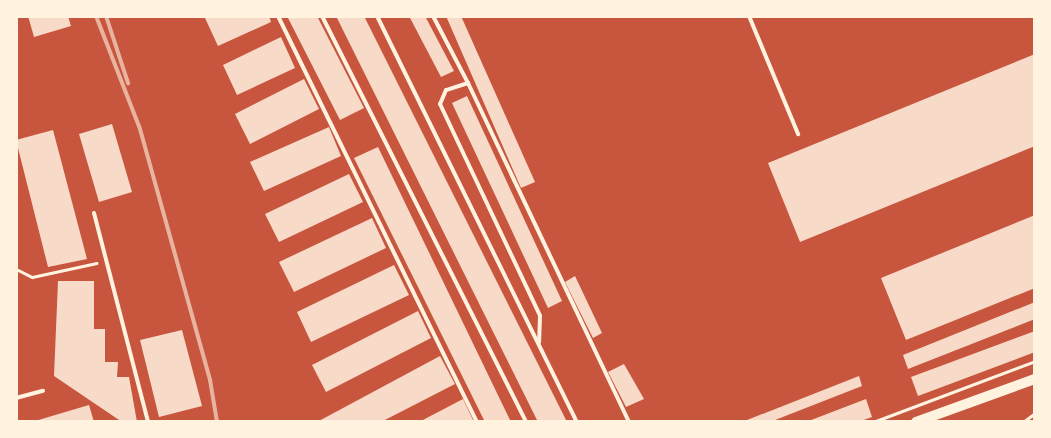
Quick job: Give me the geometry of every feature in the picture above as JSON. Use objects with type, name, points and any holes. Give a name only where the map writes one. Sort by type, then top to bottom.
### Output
[{"type":"main road","points":[[916,422],[1035,379]]},
{"type":"lane","points":[[278,16],[477,422]]},
{"type":"lane","points":[[322,16],[526,422]]},
{"type":"lane","points":[[377,16],[577,422]]},
{"type":"lane","points":[[433,16],[468,83],[629,422]]},
{"type":"lane","points":[[750,16],[798,134]]},
{"type":"lane","points":[[468,83],[446,90],[440,104],[540,316],[539,344]]},
{"type":"lane","points":[[94,213],[148,422]]},
{"type":"lane","points":[[16,398],[43,391]]},
{"type":"path","points":[[16,269],[32,277],[106,261]]},
{"type":"path","points":[[873,422],[1035,361]]},
{"type":"path","points":[[1023,422],[1035,413]]},
{"type":"building","points":[[28,16],[68,16],[71,26],[34,37]]},
{"type":"building","points":[[210,16],[269,16],[271,22],[218,46],[205,18]]},
{"type":"building","points":[[287,16],[317,16],[364,108],[340,120]]},
{"type":"building","points":[[336,16],[364,16],[567,422],[538,422]]},
{"type":"building","points":[[409,16],[425,16],[454,71],[441,77]]},
{"type":"building","points":[[446,16],[461,16],[535,182],[521,188]]},
{"type":"building","points":[[281,37],[295,68],[237,95],[223,65]]},
{"type":"building","points":[[1035,54],[1035,146],[800,242],[768,163]]},
{"type":"building","points":[[304,79],[319,109],[250,144],[235,114]]},
{"type":"building","points":[[467,96],[562,301],[548,308],[452,103]]},
{"type":"building","points":[[112,124],[132,192],[99,202],[79,134]]},
{"type":"building","points":[[329,127],[341,156],[264,191],[250,162]]},
{"type":"building","points":[[53,130],[87,259],[48,267],[16,140]]},
{"type":"building","points":[[378,147],[511,422],[485,422],[354,158]]},
{"type":"building","points":[[349,174],[363,202],[279,242],[265,214]]},
{"type":"building","points":[[1035,215],[1035,288],[906,340],[881,278]]},
{"type":"building","points":[[372,218],[386,248],[294,292],[279,262]]},
{"type":"building","points":[[394,265],[409,295],[311,342],[297,312]]},
{"type":"building","points":[[575,276],[602,333],[593,338],[565,282]]},
{"type":"building","points":[[58,281],[94,281],[94,329],[105,329],[105,362],[118,362],[117,377],[129,377],[137,422],[122,422],[54,376]]},
{"type":"building","points":[[1035,302],[1035,319],[908,369],[903,355]]},
{"type":"building","points":[[418,311],[431,338],[326,392],[312,365]]},
{"type":"building","points":[[182,330],[202,406],[159,417],[140,340]]},
{"type":"building","points":[[1035,331],[1035,352],[918,396],[911,377]]},
{"type":"building","points":[[440,356],[455,384],[381,422],[317,422]]},
{"type":"building","points":[[624,364],[644,399],[626,407],[608,372]]},
{"type":"building","points":[[859,376],[862,386],[770,422],[742,422]]},
{"type":"building","points":[[463,399],[474,422],[419,422]]},
{"type":"building","points":[[866,399],[872,417],[858,422],[806,422]]},
{"type":"building","points":[[89,405],[94,422],[35,422],[35,421]]},
{"type":"railway","points":[[96,16],[140,129],[210,380],[217,422]]},
{"type":"railway","points":[[106,16],[128,83]]}]
